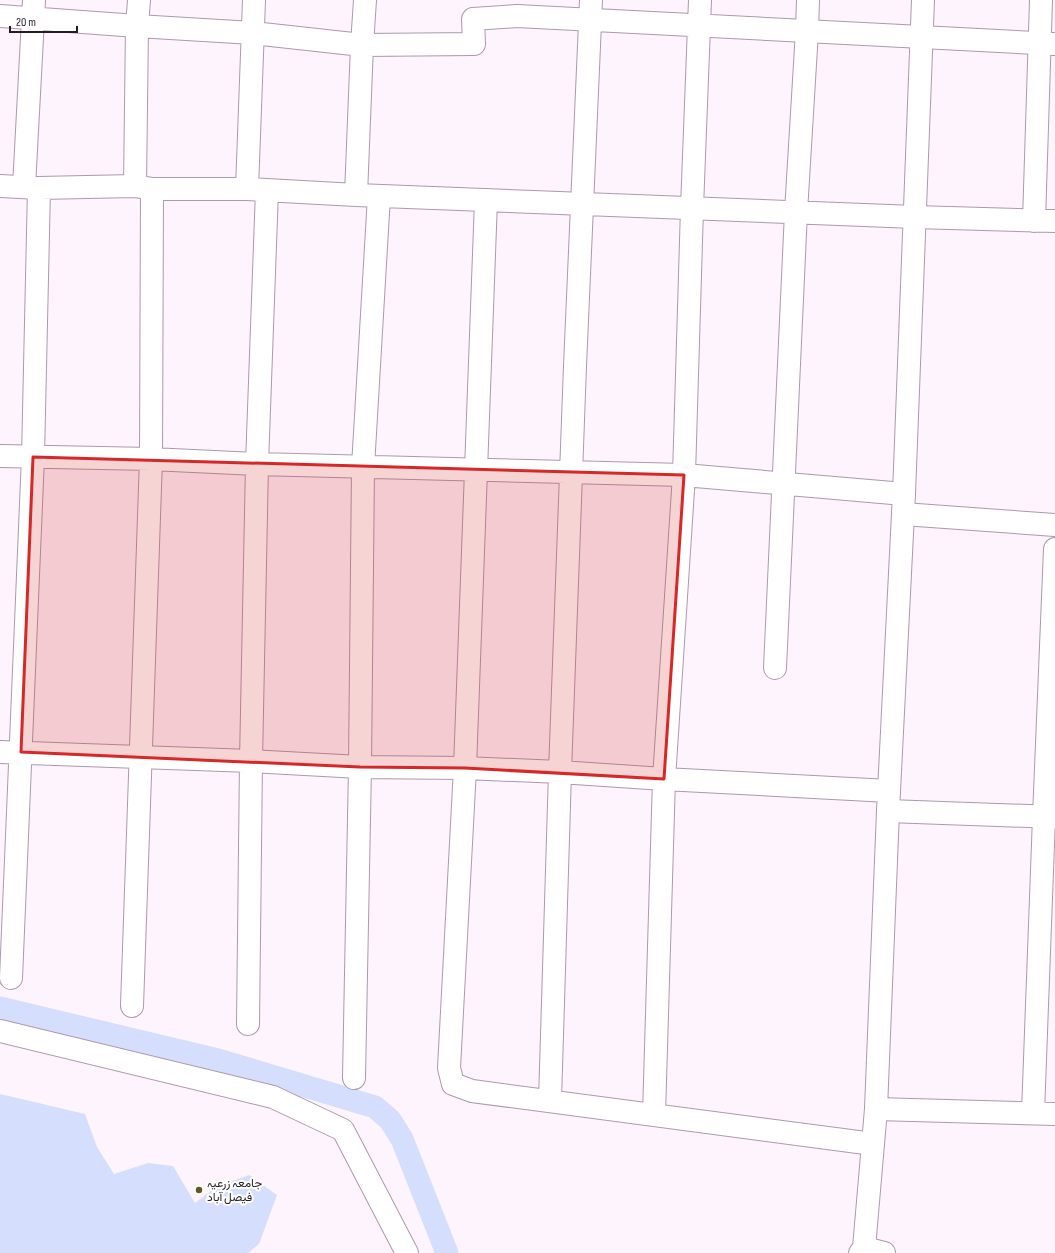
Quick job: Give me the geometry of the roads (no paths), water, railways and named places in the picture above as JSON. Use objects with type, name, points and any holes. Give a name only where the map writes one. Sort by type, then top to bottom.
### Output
[{"type":"street","points":[[132,1006],[151,459],[137,26],[139,0]]},
{"type":"street","points":[[248,1024],[251,761],[257,464],[257,190],[253,33],[254,0]]},
{"type":"street","points":[[356,196],[362,45],[366,0]]},
{"type":"street","points":[[654,1115],[664,779],[684,475],[700,0]]},
{"type":"street","points":[[775,668],[796,212],[808,0]]},
{"type":"street","points":[[869,1251],[888,801],[903,504],[923,0]]},
{"type":"street","points":[[0,186],[32,188],[257,190],[356,196],[1044,221],[1047,43],[1041,0]]},
{"type":"street","points":[[11,978],[10,752],[33,457],[33,9]]},
{"type":"street","points":[[0,16],[33,9],[137,26],[253,33],[362,45],[474,44],[473,19],[591,10],[699,26],[1047,43]]},
{"type":"street","points":[[550,1101],[571,472],[591,10]]},
{"type":"street","points":[[354,1078],[360,767],[363,467],[379,196]]},
{"type":"street","points":[[486,200],[465,768],[449,1068],[453,1084],[472,1091],[873,1144]]},
{"type":"street","points":[[0,456],[684,475],[783,484],[903,504],[1055,525]]},
{"type":"street","points":[[1033,1113],[1049,817],[1055,549]]},
{"type":"street","points":[[10,752],[251,761],[360,767],[465,768],[560,772],[664,779],[1049,817]]},
{"type":"street","points":[[0,1031],[273,1097],[343,1130],[407,1253]]},
{"type":"street","points":[[876,1109],[1055,1114]]},
{"type":"water","points":[[0,1094],[85,1114],[97,1147],[114,1174],[148,1163],[173,1166],[195,1203],[216,1187],[249,1175],[277,1195],[259,1244],[248,1253],[0,1253]]},
{"type":"waterway","points":[[0,1008],[218,1060],[375,1107],[390,1120],[402,1139],[447,1253]]},
{"type":"place","name":"جامعہ زرعیہ فیصل آباد","points":[[199,1190]]}]
